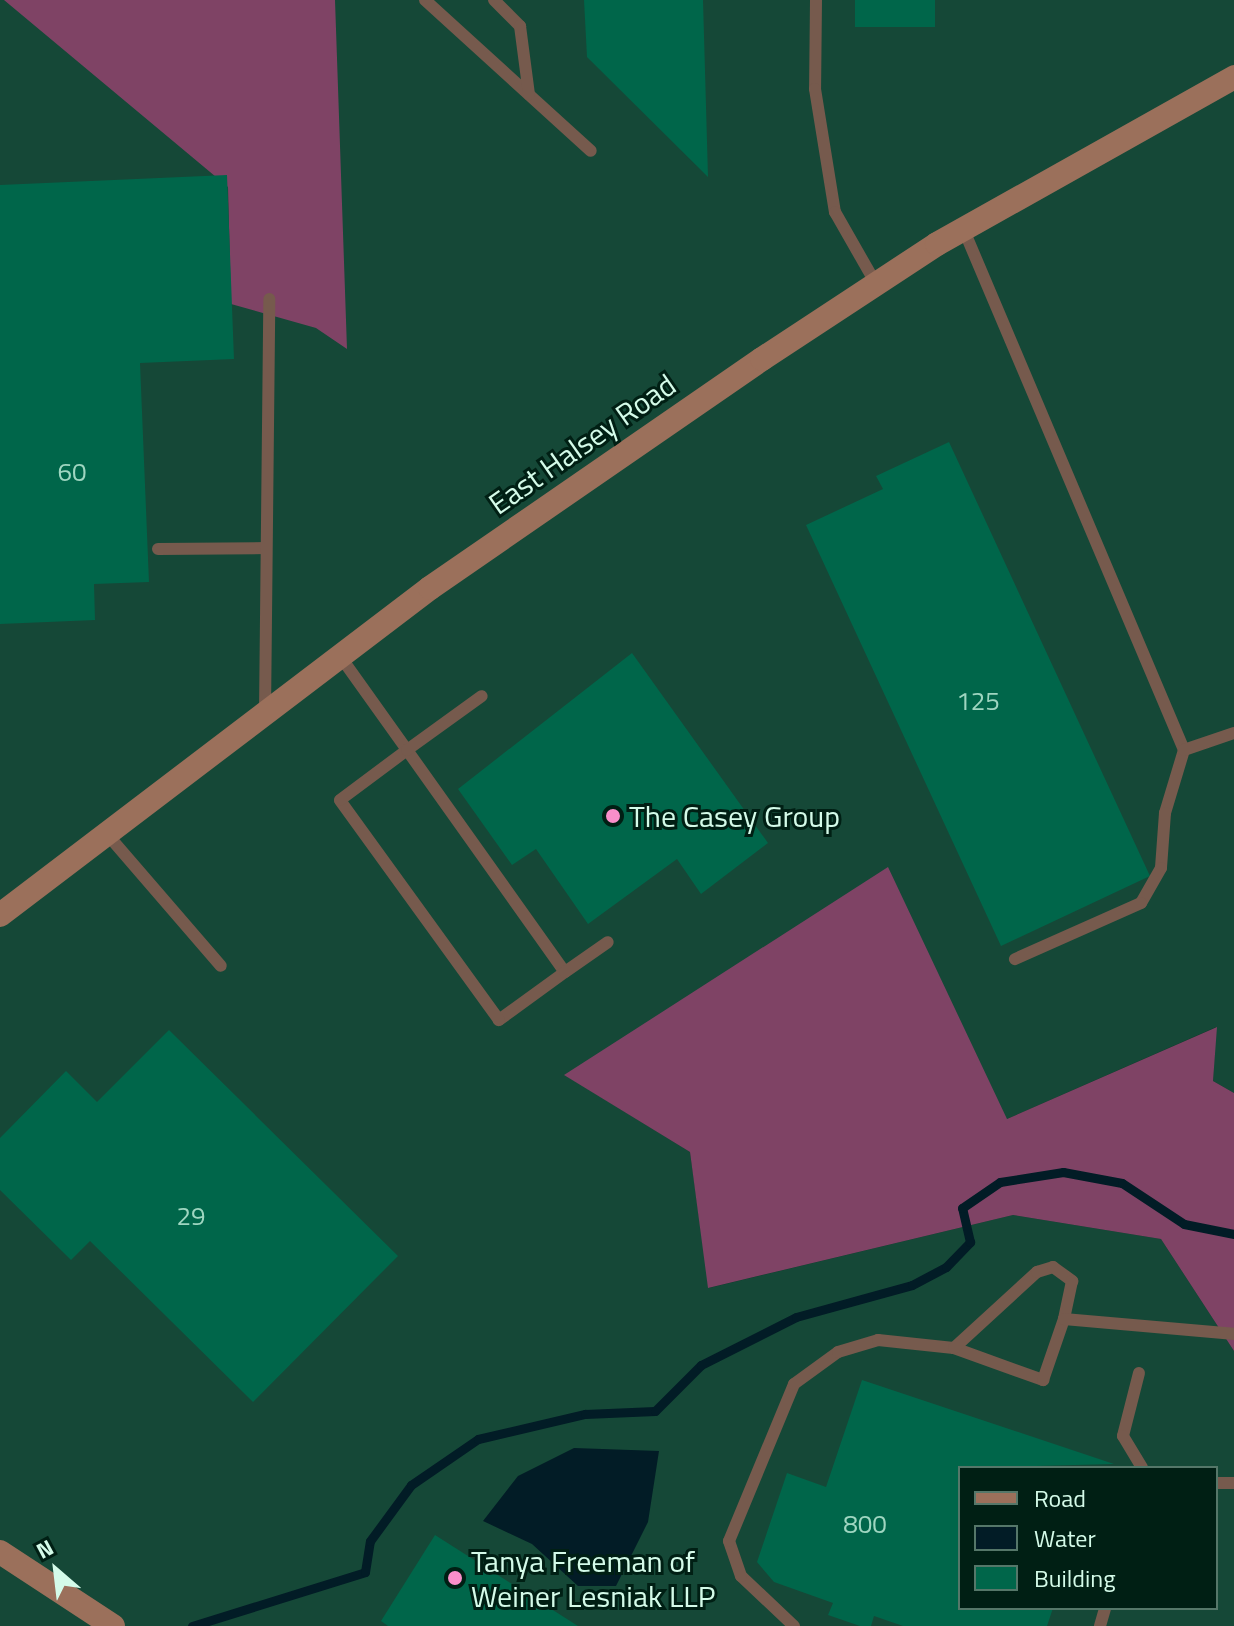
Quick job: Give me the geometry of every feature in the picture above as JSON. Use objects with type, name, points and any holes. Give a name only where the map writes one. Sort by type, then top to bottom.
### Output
[{"type":"main road","name":"East Halsey Road","points":[[0,915],[430,588],[876,284],[963,228],[1234,77]]},
{"type":"main road","points":[[0,1552],[113,1626]]},
{"type":"lane","points":[[425,0],[591,151]]},
{"type":"lane","points":[[494,0],[520,26],[529,62],[529,94]]},
{"type":"lane","points":[[816,0],[815,89],[835,212],[876,284]]},
{"type":"lane","points":[[963,228],[1184,750],[1165,813],[1161,868],[1141,903],[1015,959]]},
{"type":"lane","points":[[265,713],[269,299]]},
{"type":"lane","points":[[158,549],[266,548]]},
{"type":"lane","points":[[340,656],[565,972]]},
{"type":"lane","points":[[482,696],[340,800],[499,1020],[608,942]]},
{"type":"lane","points":[[1184,750],[1234,733]]},
{"type":"lane","points":[[107,834],[221,966]]},
{"type":"lane","points":[[794,1626],[741,1576],[729,1541],[794,1384],[838,1352],[878,1340],[954,1348],[1043,1380],[1064,1319],[1072,1281],[1053,1267],[1037,1272],[954,1348]]},
{"type":"lane","points":[[1064,1319],[1234,1334]]},
{"type":"lane","points":[[1139,1373],[1123,1436],[1141,1466]]},
{"type":"shaded area","points":[[0,0],[1234,0],[1234,1093],[1213,1081],[1216,1027],[1007,1119],[565,1075],[690,1152],[709,1288],[1013,1215],[1161,1239],[1234,1351],[1234,1626],[0,1626]]},
{"type":"shaded area","points":[[4,0],[335,0],[347,349],[316,328],[231,304],[228,187]]},
{"type":"shaded area","points":[[888,867],[1007,1119],[1217,1027],[1213,1081],[1234,1093],[1234,1351],[1161,1239],[1013,1215],[708,1288],[690,1152],[564,1075]]},
{"type":"water","points":[[574,1448],[659,1451],[648,1522],[616,1586],[578,1586],[532,1544],[483,1521],[518,1476]]},
{"type":"building","points":[[584,0],[703,0],[708,177],[587,57]]},
{"type":"building","points":[[855,0],[935,0],[935,27],[855,27]]},
{"type":"building","points":[[227,175],[234,359],[140,363],[149,582],[94,584],[95,620],[0,624],[0,185]]},
{"type":"building","points":[[949,442],[1150,876],[1001,946],[806,525],[883,489],[876,476]]},
{"type":"building","name":"The Casey Group","points":[[632,653],[768,843],[701,894],[677,859],[588,924],[536,849],[512,865],[458,789]]},
{"type":"building","points":[[169,1030],[398,1256],[253,1402],[90,1241],[71,1260],[0,1190],[0,1138],[66,1071],[97,1102]]},
{"type":"building","points":[[862,1380],[1114,1464],[958,1466],[958,1610],[1052,1610],[1047,1626],[903,1626],[874,1616],[871,1626],[860,1626],[828,1615],[833,1603],[774,1582],[757,1562],[787,1473],[826,1487]]},
{"type":"building","name":"Tanya Freeman of Weiner Lesniak LLP","points":[[435,1535],[578,1626],[388,1626],[381,1621]]},
{"type":"waterway","points":[[192,1626],[365,1572],[370,1541],[411,1485],[478,1439],[585,1414],[655,1411],[701,1365],[796,1317],[912,1285],[946,1267],[970,1242],[962,1208],[1000,1182],[1063,1172],[1122,1183],[1184,1224],[1234,1234]]},
{"type":"place","name":"The Casey Group","points":[[613,816]]},
{"type":"place","name":"Tanya Freeman of Weiner Lesniak LLP","points":[[455,1578]]}]
